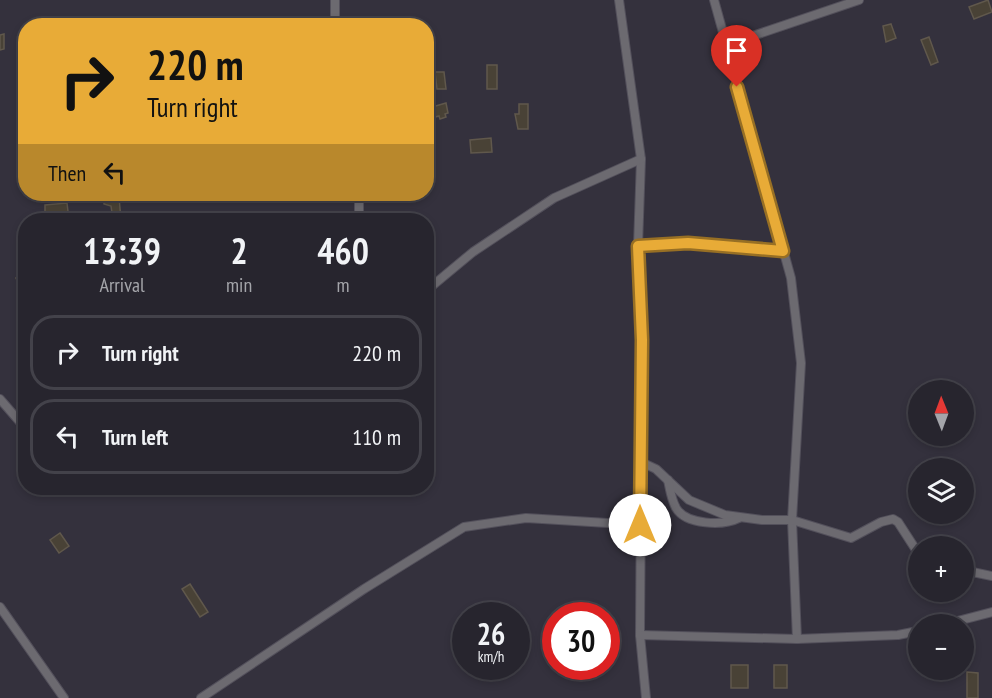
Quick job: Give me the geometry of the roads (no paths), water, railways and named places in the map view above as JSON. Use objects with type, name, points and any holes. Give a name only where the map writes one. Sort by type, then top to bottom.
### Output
[{"type":"street","points":[[335,0],[335,18]]},
{"type":"street","points":[[619,0],[641,159],[638,246],[642,340],[640,635],[646,698]]},
{"type":"street","points":[[714,0],[791,278],[801,363],[792,520],[796,639]]},
{"type":"street","points":[[726,45],[859,0]]},
{"type":"street","points":[[434,284],[473,252],[554,198],[641,159]]},
{"type":"street","points":[[638,246],[688,243],[783,251]]},
{"type":"street","points":[[0,399],[18,420]]},
{"type":"street","points":[[641,462],[668,478],[689,500],[739,518],[792,520],[851,538],[881,522],[893,519],[898,522],[908,538]]},
{"type":"street","points":[[668,478],[676,509],[684,517],[729,523],[739,518]]},
{"type":"street","points":[[201,698],[364,589],[464,527],[526,518],[640,525]]},
{"type":"street","points":[[974,572],[992,576]]},
{"type":"street","points":[[0,607],[64,698]]},
{"type":"street","points":[[974,617],[992,612]]},
{"type":"street","points":[[640,635],[796,639],[908,633]]}]
